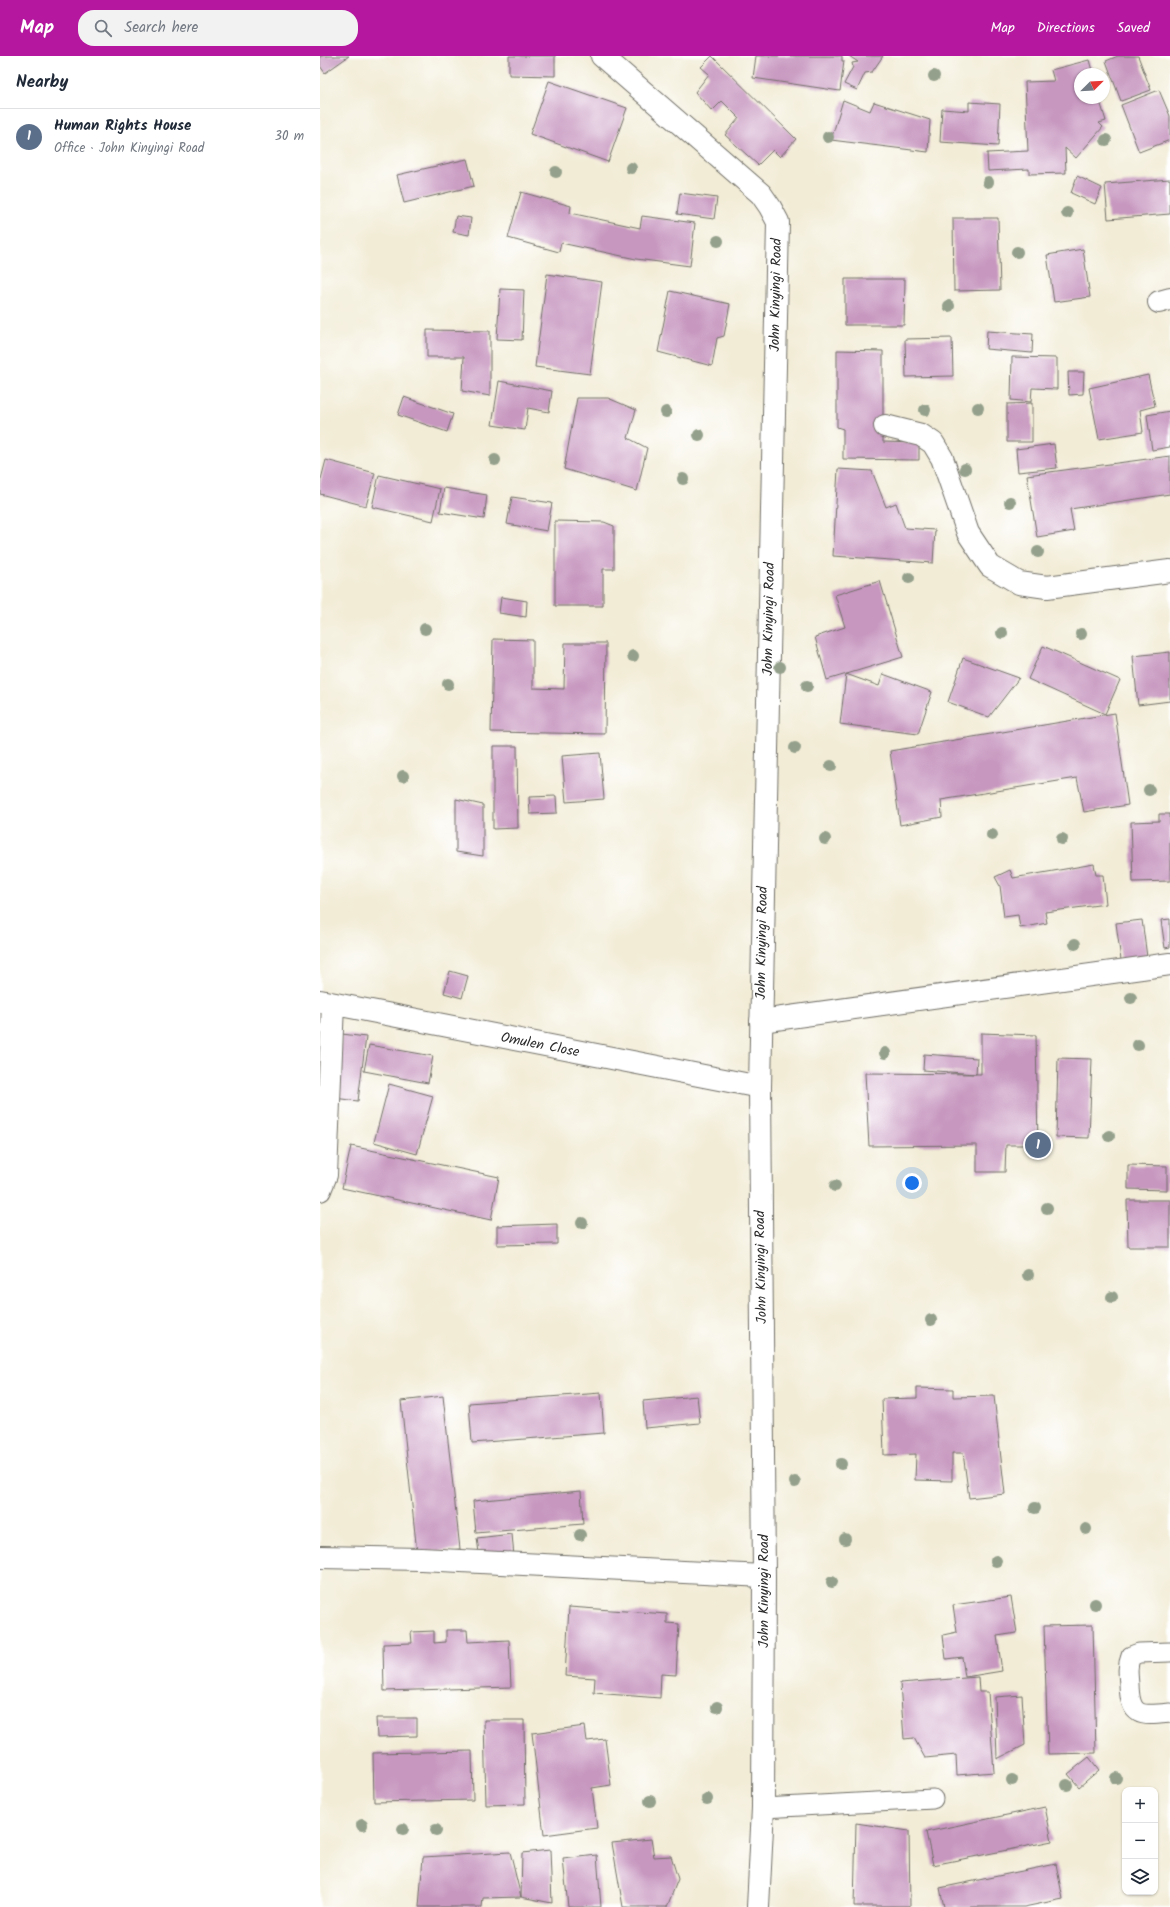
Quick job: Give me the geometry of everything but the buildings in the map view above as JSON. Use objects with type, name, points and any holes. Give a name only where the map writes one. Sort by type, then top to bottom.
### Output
[{"type":"street","name":"John Kinyingi Road","points":[[602,56],[761,194],[778,222],[760,1087],[764,1576],[763,1808],[758,1907]]},
{"type":"street","points":[[885,426],[921,435],[933,443],[942,458],[968,533],[990,566],[1019,583],[1047,587],[1170,571]]},
{"type":"street","points":[[761,1021],[1170,964]]},
{"type":"street","points":[[320,1190],[326,1175],[326,1003]]},
{"type":"street","name":"Omulen Close","points":[[326,1003],[760,1087]]},
{"type":"street","points":[[320,1557],[429,1560],[764,1576]]},
{"type":"lane","points":[[1170,1652],[1140,1653],[1131,1656],[1128,1665],[1129,1700],[1136,1711],[1146,1715],[1170,1713]]},
{"type":"lane","points":[[763,1808],[933,1799]]},
{"type":"place","name":"Human Rights House","points":[[1038,1145]]}]
